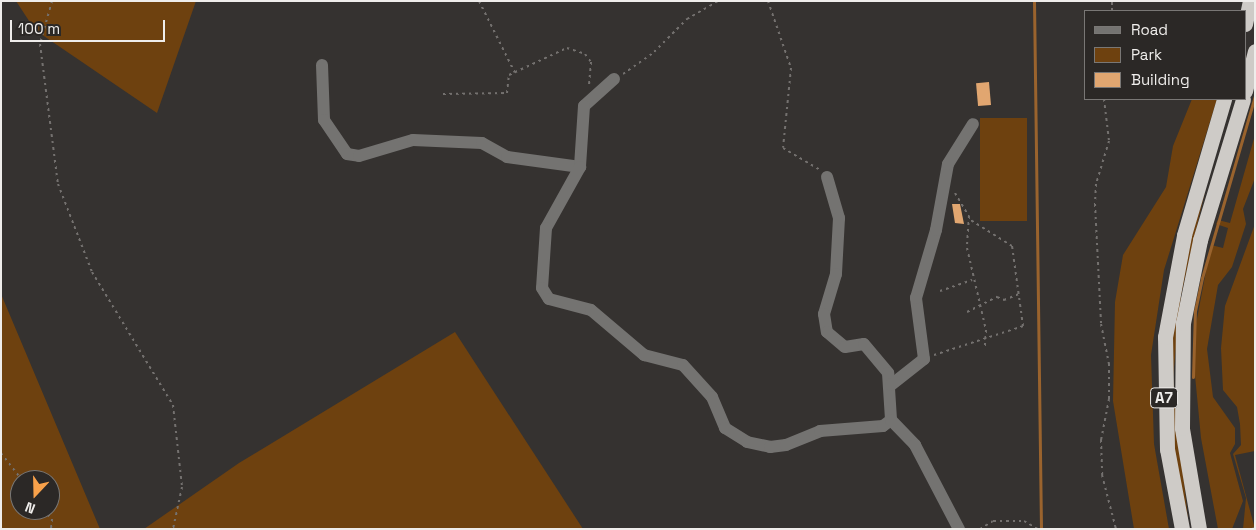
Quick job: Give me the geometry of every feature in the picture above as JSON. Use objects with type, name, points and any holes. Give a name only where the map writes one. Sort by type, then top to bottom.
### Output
[{"type":"highway","points":[[1246,19],[1250,1]]},
{"type":"highway","points":[[1246,88],[1255,51]]},
{"type":"highway","name":"A7","points":[[1182,529],[1167,449],[1164,396],[1165,337],[1176,267],[1224,100]]},
{"type":"highway","name":"A7","points":[[1199,529],[1183,438],[1180,356],[1200,240],[1243,100]]},
{"type":"highway","points":[[1174,529],[1156,429],[1154,374],[1162,302],[1176,267]]},
{"type":"highway","points":[[1180,356],[1208,529]]},
{"type":"street","points":[[322,65],[324,120],[346,154],[359,156],[414,140],[482,143],[507,157],[580,167]]},
{"type":"street","points":[[614,79],[588,102],[580,125],[580,167],[546,228],[542,288],[549,299],[591,310],[644,355],[683,366],[712,397],[725,428],[747,442],[770,447],[786,445],[820,431],[883,426],[891,420]]},
{"type":"street","points":[[890,385],[916,369],[926,355],[916,298],[950,187],[952,152],[973,124]]},
{"type":"street","points":[[827,177],[839,218],[836,274],[824,314],[827,332],[835,343],[845,347],[864,344],[873,351],[890,385],[891,420],[915,445],[958,529]]},
{"type":"path","points":[[52,1],[40,44],[58,184],[92,272],[173,405],[182,487],[179,510],[173,529]]},
{"type":"path","points":[[480,1],[515,73]]},
{"type":"path","points":[[614,79],[654,52],[687,19],[718,1]]},
{"type":"path","points":[[768,1],[791,68],[783,148],[827,177]]},
{"type":"path","points":[[443,94],[507,93],[509,74],[515,73],[567,48],[585,54],[591,62],[588,102]]},
{"type":"path","points":[[1104,100],[1109,141],[1096,184],[1095,204],[1101,324],[1109,364],[1109,399],[1101,440],[1102,475],[1116,529]]},
{"type":"path","points":[[926,355],[948,354],[1023,326],[1012,246],[969,219],[950,187]]},
{"type":"path","points":[[969,219],[966,248],[985,346]]},
{"type":"path","points":[[940,291],[972,280]]},
{"type":"path","points":[[967,312],[978,304],[1020,294]]},
{"type":"path","points":[[1,454],[14,470]]},
{"type":"path","points":[[980,529],[993,522],[1024,521],[1038,529]]},
{"type":"green space","points":[[16,1],[196,1],[157,113],[35,30]]},
{"type":"green space","points":[[1192,100],[1217,100],[1164,270],[1151,355],[1154,444],[1169,529],[1134,529],[1113,401],[1115,302],[1123,255],[1166,187],[1173,146]]},
{"type":"green space","points":[[980,118],[1027,118],[1027,221],[980,221]]},
{"type":"green space","points":[[1255,135],[1255,178],[1243,209],[1246,224],[1232,267],[1218,285],[1207,349],[1213,397],[1235,428],[1235,444],[1230,453],[1243,501],[1232,529],[1218,529],[1201,438],[1194,365],[1196,324],[1211,245],[1223,248],[1228,228],[1216,224],[1218,220],[1230,223]]},
{"type":"green space","points":[[1206,187],[1181,295],[1173,378],[1189,529],[1174,448],[1172,341],[1188,249]]},
{"type":"green space","points":[[1255,224],[1255,451],[1235,455],[1255,529],[1243,529],[1246,498],[1233,454],[1241,445],[1240,424],[1237,407],[1223,390],[1221,348],[1225,306]]},
{"type":"green space","points":[[1,294],[100,529],[1,529]]},
{"type":"green space","points":[[455,332],[583,529],[144,529],[239,463]]},
{"type":"building","points":[[989,82],[991,105],[978,106],[976,83]]},
{"type":"building","points":[[952,204],[960,204],[964,224],[955,223]]},
{"type":"waterway","points":[[1034,1],[1041,529]]},
{"type":"waterway","points":[[1193,377],[1195,311],[1202,278],[1255,95]]}]
